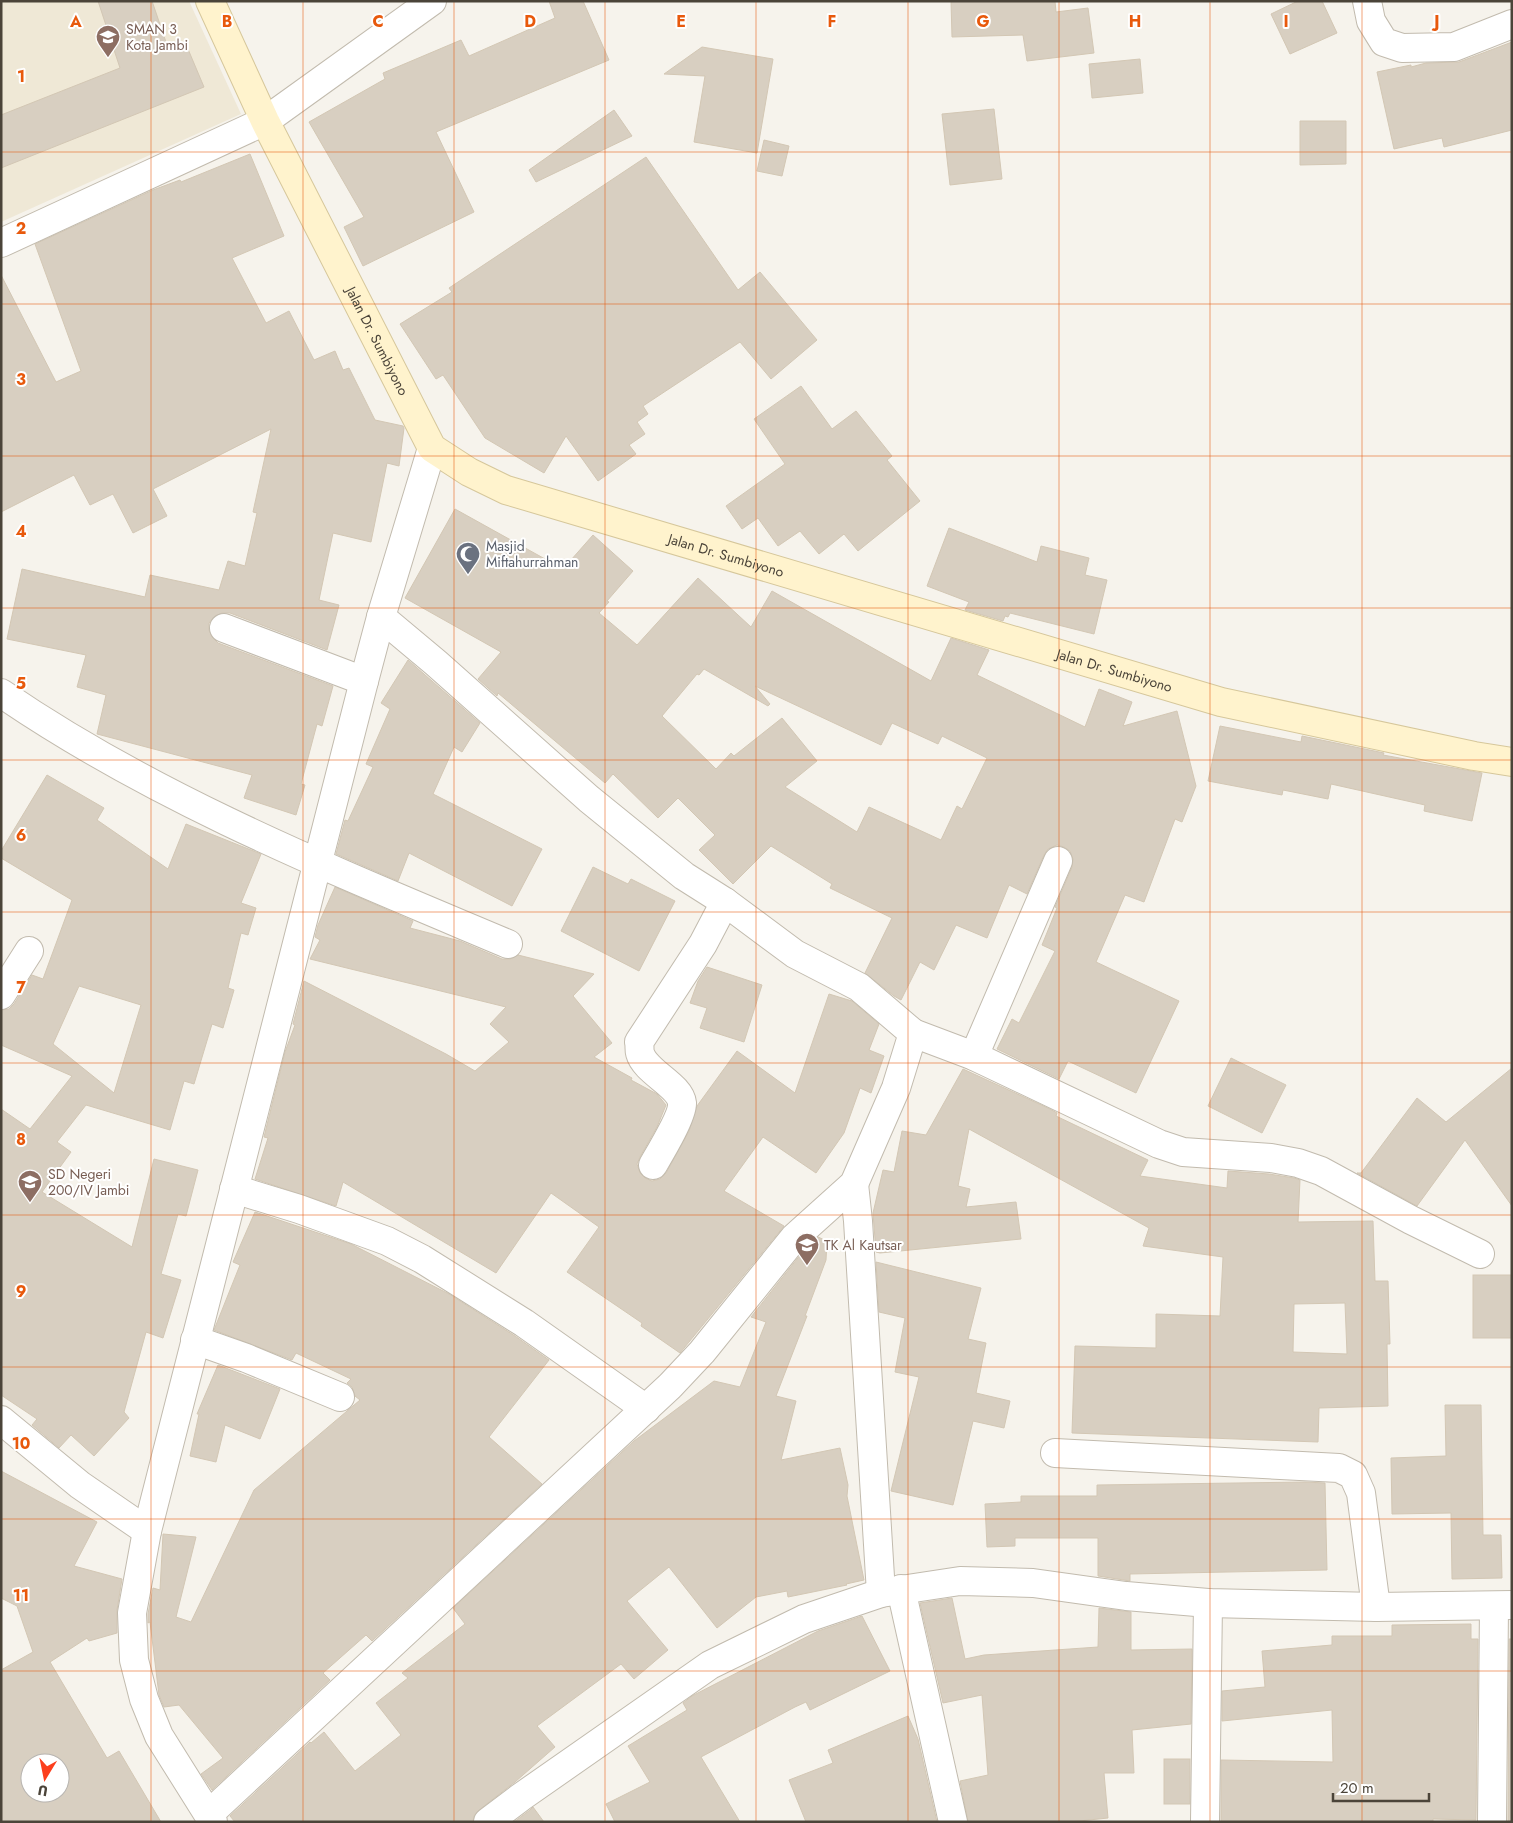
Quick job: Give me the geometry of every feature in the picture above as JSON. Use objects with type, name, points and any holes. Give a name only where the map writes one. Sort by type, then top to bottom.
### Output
[{"type":"street","name":"Jalan Dr. Sumbiyono","points":[[210,1],[265,121],[432,448],[469,472],[506,490],[1212,699],[1474,756],[1512,762]]},
{"type":"street","points":[[1,243],[265,121],[432,1]]},
{"type":"street","points":[[1367,1],[1371,21],[1384,42],[1402,48],[1454,47],[1512,24]]},
{"type":"street","points":[[432,448],[364,681],[147,1530],[132,1612],[134,1660],[144,1699],[159,1736],[211,1818],[646,1409],[702,1352],[794,1238],[854,1184],[896,1088],[913,1033]]},
{"type":"street","points":[[381,618],[436,663],[589,798],[684,876],[725,902],[795,954],[859,987],[913,1033],[974,1056],[1159,1144],[1183,1152],[1271,1158],[1298,1163],[1321,1171],[1411,1220],[1480,1254]]},
{"type":"street","points":[[224,628],[364,681]]},
{"type":"street","points":[[1,693],[34,716],[130,772],[208,812],[317,864],[508,944]]},
{"type":"street","points":[[974,1056],[1058,860]]},
{"type":"street","points":[[653,1165],[680,1115],[682,1104],[680,1096],[640,1055],[639,1042],[703,944],[725,902]]},
{"type":"street","points":[[1,995],[29,951]]},
{"type":"street","points":[[854,1184],[891,1591],[953,1822]]},
{"type":"street","points":[[234,1189],[387,1241],[422,1259],[524,1323],[646,1409]]},
{"type":"street","points":[[195,1340],[246,1358],[340,1397]]},
{"type":"street","points":[[1,1420],[80,1484],[147,1530]]},
{"type":"street","points":[[1055,1453],[1339,1468],[1353,1475],[1361,1493],[1376,1607]]},
{"type":"street","points":[[488,1822],[710,1664],[804,1619],[891,1591],[960,1580],[1033,1583],[1126,1596],[1208,1603],[1376,1607],[1503,1606],[1492,1822]]},
{"type":"street","points":[[1205,1822],[1208,1603]]},
{"type":"shaded area","name":"SMAN 3 Kota Jambi","points":[[1,1],[189,1],[241,114],[1,222]]},
{"type":"building","points":[[98,1],[152,1],[168,48],[185,42],[204,87],[1,168],[1,115],[120,68]]},
{"type":"building","points":[[549,1],[583,1],[609,60],[436,132],[474,212],[363,266],[344,227],[364,217],[309,122],[385,79],[383,73],[461,40],[469,56],[555,18]]},
{"type":"building","points":[[951,1],[1055,1],[1056,12],[1088,8],[1094,53],[1027,61],[1023,35],[952,37]]},
{"type":"building","points":[[1298,1],[1322,1],[1337,33],[1290,54],[1271,14]]},
{"type":"building","points":[[1512,42],[1512,130],[1444,147],[1442,138],[1394,149],[1377,72],[1426,63],[1459,62]]},
{"type":"building","points":[[702,47],[773,59],[757,153],[694,142],[705,76],[664,74]]},
{"type":"building","points":[[1140,59],[1143,93],[1092,98],[1089,64]]},
{"type":"building","points":[[994,109],[1002,179],[950,185],[942,114]]},
{"type":"building","points":[[614,110],[632,136],[536,182],[529,170]]},
{"type":"building","points":[[1300,121],[1346,121],[1346,164],[1300,165]]},
{"type":"building","points":[[764,140],[789,146],[782,176],[757,171]]},
{"type":"building","points":[[250,154],[284,236],[232,258],[266,323],[289,311],[314,360],[335,351],[343,370],[349,368],[375,420],[403,426],[404,428],[399,466],[387,463],[371,542],[333,533],[319,600],[339,605],[327,650],[230,613],[222,613],[215,616],[209,623],[212,637],[218,643],[333,686],[322,726],[317,724],[301,784],[305,785],[296,815],[244,798],[252,775],[97,734],[106,695],[77,687],[86,655],[7,639],[22,569],[145,597],[150,575],[219,590],[228,561],[245,566],[257,513],[253,512],[271,429],[153,489],[167,516],[133,533],[113,494],[90,505],[74,475],[1,512],[1,275],[56,382],[81,371],[35,244],[153,190],[180,180],[181,182]]},
{"type":"building","points":[[646,157],[738,290],[760,272],[817,340],[771,379],[740,342],[643,406],[648,414],[637,422],[645,434],[629,445],[636,454],[598,481],[566,436],[544,473],[485,438],[443,375],[436,379],[400,324],[452,292],[449,288]]},
{"type":"building","points":[[801,386],[832,429],[856,411],[892,456],[887,460],[920,501],[858,551],[844,534],[819,554],[800,531],[778,546],[758,518],[742,529],[726,506],[785,464],[754,419]]},
{"type":"building","points":[[455,509],[563,569],[593,535],[633,571],[599,613],[637,645],[698,578],[751,627],[772,591],[931,681],[951,638],[989,650],[977,675],[1085,727],[1099,689],[1132,702],[1123,726],[1177,711],[1196,786],[1182,822],[1175,819],[1144,902],[1125,895],[1096,962],[1179,1001],[1136,1093],[1068,1061],[1059,1079],[997,1049],[1012,1019],[1019,1023],[1055,951],[1042,945],[1057,908],[1055,907],[1072,867],[1073,859],[1070,851],[1057,845],[1048,849],[1027,894],[1009,885],[987,938],[956,925],[934,970],[920,962],[901,1000],[865,973],[892,918],[830,888],[832,884],[771,846],[733,884],[699,850],[715,835],[678,798],[658,818],[613,774],[605,783],[498,693],[497,696],[478,679],[501,652],[405,598]],"holes":[[[704,669],[768,706],[770,704],[755,686],[881,745],[892,723],[938,744],[942,736],[987,758],[962,809],[957,806],[941,840],[869,807],[857,832],[785,787],[817,761],[782,718],[734,756],[731,753],[716,769],[662,716],[697,674],[699,675]]]},
{"type":"building","points":[[949,528],[1037,562],[1041,546],[1089,558],[1085,575],[1107,580],[1094,634],[1010,613],[1008,617],[1005,616],[1003,621],[965,610],[969,602],[927,586]]},
{"type":"building","points":[[408,660],[480,723],[462,752],[454,747],[433,794],[542,849],[512,906],[409,853],[398,881],[336,854],[345,820],[348,821],[373,767],[366,764],[390,709],[381,703]]},
{"type":"building","points":[[1220,726],[1301,742],[1302,736],[1384,753],[1383,755],[1482,773],[1472,821],[1424,811],[1425,805],[1331,784],[1328,799],[1283,790],[1282,795],[1208,781]]},
{"type":"building","points":[[47,775],[104,808],[97,820],[168,869],[186,824],[261,854],[241,903],[256,908],[248,935],[241,933],[228,988],[234,990],[223,1028],[212,1024],[194,1084],[184,1081],[170,1130],[86,1105],[57,1142],[71,1152],[42,1192],[132,1247],[154,1159],[198,1170],[186,1216],[178,1214],[161,1274],[181,1280],[163,1338],[146,1332],[124,1412],[129,1418],[94,1456],[71,1435],[59,1448],[32,1425],[37,1419],[1,1395],[1,1109],[30,1129],[72,1076],[1,1045],[1,1010],[9,1009],[14,1004],[32,975],[43,979],[72,900],[1,858],[1,851]],"holes":[[[79,986],[141,1005],[114,1093],[53,1044]]]},
{"type":"building","points":[[593,867],[628,884],[631,879],[675,901],[639,971],[561,931]]},
{"type":"building","points":[[335,887],[413,921],[410,928],[460,941],[502,959],[510,959],[518,955],[594,974],[573,996],[612,1043],[594,1057],[657,1094],[666,1105],[657,1127],[637,1164],[640,1173],[652,1181],[660,1179],[666,1173],[689,1131],[697,1106],[737,1051],[795,1093],[829,994],[852,1001],[879,1024],[869,1050],[884,1056],[871,1093],[860,1088],[844,1133],[816,1173],[763,1137],[724,1191],[784,1226],[680,1353],[641,1326],[642,1323],[567,1272],[599,1227],[551,1193],[496,1273],[343,1182],[336,1206],[255,1179],[268,1138],[264,1137],[285,1052],[295,1025],[293,1024],[304,981],[446,1054],[475,1071],[509,1042],[490,1024],[506,1007],[310,959],[320,940],[315,937],[318,925]]},
{"type":"building","points":[[707,967],[762,985],[744,1042],[700,1028],[707,1008],[690,1003],[698,981]]},
{"type":"building","points":[[1231,1058],[1286,1085],[1262,1133],[1208,1106]]},
{"type":"building","points":[[1512,1068],[1512,1206],[1465,1140],[1417,1206],[1357,1173],[1361,1173],[1417,1098],[1446,1122]]},
{"type":"building","points":[[963,1069],[1050,1109],[1057,1113],[1056,1116],[1148,1160],[1140,1176],[1227,1188],[1228,1171],[1294,1178],[1300,1180],[1298,1222],[1373,1221],[1375,1281],[1388,1281],[1390,1344],[1387,1344],[1388,1406],[1319,1408],[1318,1442],[1072,1433],[1075,1346],[1156,1348],[1156,1314],[1220,1316],[1223,1257],[1143,1246],[1149,1228],[969,1129],[958,1186],[970,1189],[966,1207],[1016,1202],[1021,1239],[876,1252],[873,1213],[883,1170],[894,1172],[902,1131],[926,1135]],"holes":[[[1345,1303],[1347,1354],[1293,1352],[1294,1304]]]},
{"type":"building","points":[[255,1212],[351,1244],[449,1294],[549,1360],[489,1437],[542,1484],[372,1641],[366,1635],[323,1673],[330,1680],[212,1790],[201,1774],[223,1758],[179,1705],[164,1707],[159,1695],[148,1614],[153,1588],[160,1590],[163,1534],[196,1537],[176,1617],[191,1622],[254,1490],[360,1400],[355,1396],[352,1387],[347,1383],[351,1379],[296,1353],[292,1360],[214,1330],[240,1265],[233,1262]]},
{"type":"building","points":[[818,1237],[827,1241],[826,1260],[776,1396],[796,1401],[781,1460],[840,1448],[848,1485],[847,1496],[864,1580],[788,1597],[787,1591],[756,1597],[717,1628],[669,1567],[627,1601],[668,1650],[634,1679],[621,1664],[537,1726],[555,1747],[479,1810],[474,1816],[473,1822],[235,1822],[230,1816],[310,1742],[324,1732],[355,1771],[401,1735],[376,1703],[408,1678],[402,1673],[465,1624],[453,1608],[634,1441],[714,1381],[740,1387],[766,1322],[751,1317],[805,1249]]},
{"type":"building","points":[[876,1262],[981,1288],[968,1339],[986,1343],[976,1393],[1010,1401],[1004,1428],[973,1421],[953,1505],[891,1491],[919,1377],[895,1372],[905,1318],[879,1312]]},
{"type":"building","points":[[1473,1275],[1512,1275],[1512,1338],[1473,1338]]},
{"type":"building","points":[[218,1365],[280,1389],[260,1439],[225,1425],[216,1462],[190,1456],[199,1414],[197,1414]]},
{"type":"building","points":[[1445,1405],[1481,1405],[1483,1535],[1501,1535],[1502,1578],[1452,1579],[1451,1513],[1392,1514],[1391,1458],[1446,1456]]},
{"type":"building","points":[[1,1471],[97,1522],[74,1566],[122,1579],[117,1610],[117,1633],[89,1641],[87,1638],[50,1662],[107,1758],[119,1751],[161,1822],[1,1822],[1,1670],[33,1652],[17,1606],[1,1598]]},
{"type":"building","points":[[1325,1483],[1327,1570],[1130,1574],[1130,1581],[1098,1576],[1098,1538],[1015,1538],[1015,1546],[987,1547],[985,1504],[1021,1502],[1021,1496],[1097,1496],[1097,1485]]},
{"type":"building","points":[[952,1598],[965,1659],[984,1655],[1098,1647],[1099,1608],[1131,1612],[1131,1650],[1192,1649],[1191,1724],[1132,1730],[1134,1773],[1104,1773],[1108,1818],[1070,1822],[968,1822],[960,1781],[988,1775],[982,1695],[943,1703],[920,1603]]},
{"type":"building","points":[[862,1616],[890,1671],[810,1710],[806,1702],[795,1707],[701,1757],[740,1822],[615,1822],[606,1804],[650,1782],[628,1746],[687,1710],[683,1703],[692,1696],[818,1631]]},
{"type":"building","points":[[1471,1624],[1471,1639],[1478,1639],[1476,1820],[1433,1819],[1433,1822],[1221,1822],[1221,1760],[1333,1762],[1332,1710],[1222,1721],[1222,1691],[1265,1687],[1262,1651],[1332,1645],[1332,1636],[1392,1636],[1392,1625]]},
{"type":"building","points":[[1509,1639],[1512,1639],[1512,1821],[1508,1821]]},
{"type":"building","points":[[908,1716],[918,1739],[937,1822],[806,1822],[789,1780],[833,1763],[828,1750]]},
{"type":"building","points":[[1164,1759],[1190,1759],[1190,1804],[1164,1804]]},
{"type":"building","points":[[533,1807],[544,1822],[514,1822],[530,1810]]},
{"type":"place","name":"SMAN 3 Kota Jambi","points":[[108,58]]},
{"type":"place","name":"Masjid Miftahurrahman","points":[[468,575]]},
{"type":"place","name":"SD Negeri 200/IV Jambi","points":[[30,1203]]},
{"type":"place","name":"TK Al Kautsar","points":[[807,1266]]}]
